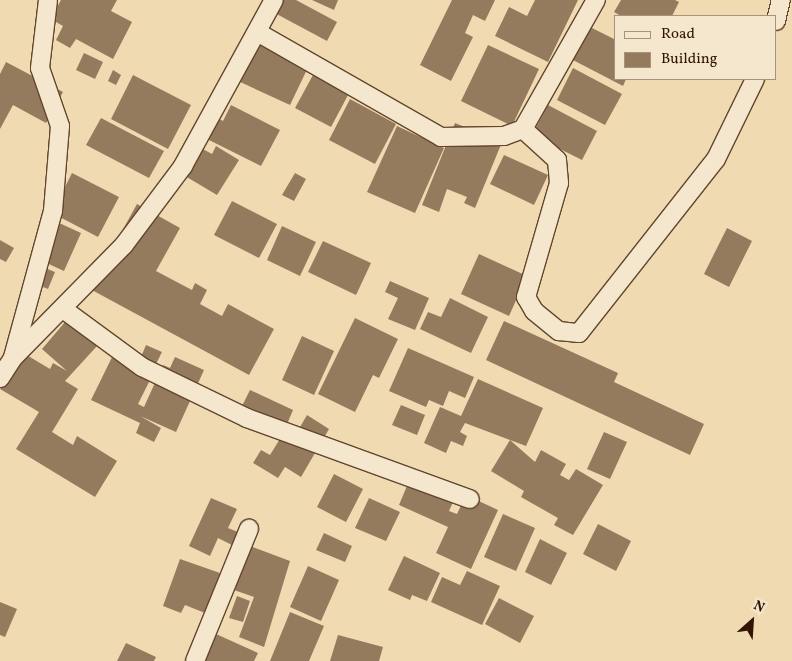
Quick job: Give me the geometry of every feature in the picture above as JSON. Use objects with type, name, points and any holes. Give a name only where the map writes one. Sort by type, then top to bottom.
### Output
[{"type":"street","points":[[12,358],[53,210],[60,126],[40,68],[48,0]]},
{"type":"street","points":[[0,378],[12,358],[63,309],[124,245],[183,166],[274,0]]},
{"type":"street","points":[[257,32],[441,137],[504,136],[523,129],[596,0]]},
{"type":"street","points":[[777,17],[781,0]]},
{"type":"street","points":[[523,129],[557,160],[559,183],[526,297],[534,311],[559,331],[579,333],[716,159],[755,80]]},
{"type":"street","points":[[63,309],[142,367],[247,418],[470,499]]},
{"type":"street","points":[[195,661],[249,529]]},
{"type":"building","points":[[61,0],[117,0],[111,11],[132,22],[113,59],[76,39],[70,48],[56,40],[63,26],[51,19]]},
{"type":"building","points":[[276,0],[296,0],[337,22],[327,41],[271,11]]},
{"type":"building","points":[[312,0],[338,0],[334,10]]},
{"type":"building","points":[[452,0],[495,0],[485,21],[473,15],[465,33],[473,37],[451,81],[420,65]]},
{"type":"building","points":[[535,0],[578,0],[548,62],[495,36],[509,7],[527,16]]},
{"type":"building","points":[[621,0],[675,0],[679,2],[672,15],[619,15],[614,12]]},
{"type":"building","points":[[588,26],[614,39],[614,80],[626,80],[623,86],[571,59]]},
{"type":"building","points":[[261,32],[313,57],[290,105],[238,81]]},
{"type":"building","points":[[488,45],[539,69],[512,126],[461,101]]},
{"type":"building","points":[[84,53],[103,62],[95,79],[76,70]]},
{"type":"building","points":[[6,62],[63,92],[46,123],[13,105],[0,129],[0,74]]},
{"type":"building","points":[[319,64],[355,82],[331,127],[295,108]]},
{"type":"building","points":[[573,68],[622,94],[605,125],[557,100]]},
{"type":"building","points":[[113,70],[121,75],[116,85],[108,81]]},
{"type":"building","points":[[133,75],[191,105],[168,149],[111,119]]},
{"type":"building","points":[[350,99],[396,124],[375,164],[329,140]]},
{"type":"building","points":[[231,105],[280,130],[261,166],[203,137],[214,116],[223,121]]},
{"type":"building","points":[[548,105],[597,131],[582,160],[532,135]]},
{"type":"building","points":[[101,118],[164,151],[149,178],[86,145]]},
{"type":"building","points":[[455,123],[502,142],[475,208],[464,203],[467,197],[447,189],[439,212],[422,205]]},
{"type":"building","points":[[397,126],[444,148],[415,213],[367,192]]},
{"type":"building","points":[[216,146],[239,160],[217,195],[185,176],[201,148],[212,154]]},
{"type":"building","points":[[504,155],[548,175],[534,205],[490,184]]},
{"type":"building","points":[[72,173],[119,197],[98,237],[52,213]]},
{"type":"building","points":[[295,173],[306,179],[294,201],[282,195]]},
{"type":"building","points":[[232,201],[277,224],[259,258],[214,235]]},
{"type":"building","points":[[137,204],[180,228],[156,271],[192,290],[195,283],[207,290],[200,304],[222,316],[228,304],[274,329],[249,375],[90,289]]},
{"type":"building","points":[[57,222],[81,233],[64,271],[40,260]]},
{"type":"building","points":[[282,226],[316,242],[300,276],[267,260]]},
{"type":"building","points":[[727,228],[752,241],[729,287],[704,274]]},
{"type":"building","points":[[0,240],[14,248],[6,262],[0,259]]},
{"type":"building","points":[[323,241],[371,263],[356,295],[308,272]]},
{"type":"building","points":[[479,254],[527,276],[509,316],[461,294]]},
{"type":"building","points":[[45,268],[55,272],[48,289],[38,285]]},
{"type":"building","points":[[390,281],[429,298],[415,330],[388,319],[398,298],[385,292]]},
{"type":"building","points":[[450,298],[488,317],[471,353],[420,329],[428,312],[441,317]]},
{"type":"building","points":[[77,308],[108,334],[65,381],[78,389],[52,432],[73,445],[77,436],[117,461],[95,497],[16,449],[39,412],[0,389],[20,351],[50,369],[53,363],[67,371],[42,349]]},
{"type":"building","points":[[355,318],[398,339],[379,378],[373,375],[355,412],[318,394]]},
{"type":"building","points":[[504,321],[618,373],[614,382],[704,424],[690,455],[486,360]]},
{"type":"building","points":[[302,336],[334,351],[314,395],[282,380]]},
{"type":"building","points":[[146,345],[162,352],[156,364],[141,357]]},
{"type":"building","points":[[408,348],[474,377],[465,398],[449,391],[443,406],[429,400],[426,407],[389,391]]},
{"type":"building","points":[[116,349],[156,368],[138,404],[144,407],[163,365],[170,368],[175,357],[204,370],[176,432],[140,416],[161,428],[154,442],[136,433],[140,423],[91,400]]},
{"type":"building","points":[[478,379],[543,408],[526,446],[465,423],[460,432],[467,436],[463,446],[451,441],[446,453],[424,443],[440,407],[461,416]]},
{"type":"building","points":[[250,390],[293,410],[285,429],[241,408]]},
{"type":"building","points":[[401,405],[425,415],[417,435],[392,425]]},
{"type":"building","points":[[307,415],[329,429],[301,477],[285,467],[278,478],[253,463],[261,450],[270,455],[286,429],[296,434]]},
{"type":"building","points":[[604,432],[627,442],[610,479],[587,469]]},
{"type":"building","points":[[510,440],[535,462],[541,450],[566,464],[560,475],[569,480],[576,469],[603,485],[573,535],[554,525],[558,518],[521,497],[524,491],[491,471]]},
{"type":"building","points":[[414,469],[459,489],[449,511],[457,514],[466,495],[498,510],[471,569],[436,553],[448,527],[399,505]]},
{"type":"building","points":[[334,474],[363,489],[346,522],[317,507]]},
{"type":"building","points":[[211,498],[237,509],[228,528],[238,532],[232,545],[218,538],[210,556],[189,546]]},
{"type":"building","points":[[369,498],[400,512],[386,541],[355,528]]},
{"type":"building","points":[[503,514],[535,528],[516,571],[484,557]]},
{"type":"building","points":[[598,524],[631,541],[616,571],[583,554]]},
{"type":"building","points":[[324,533],[352,546],[345,562],[316,550]]},
{"type":"building","points":[[540,539],[567,553],[551,585],[525,572]]},
{"type":"building","points":[[250,546],[290,561],[264,647],[239,637],[254,597],[234,590]]},
{"type":"building","points":[[404,556],[440,573],[427,601],[412,595],[410,600],[388,590]]},
{"type":"building","points":[[180,559],[220,573],[205,613],[185,605],[181,613],[163,606]]},
{"type":"building","points":[[308,566],[339,580],[321,621],[290,607]]},
{"type":"building","points":[[467,571],[500,586],[482,625],[431,602],[442,577],[460,585]]},
{"type":"building","points":[[237,596],[250,601],[243,622],[229,618]]},
{"type":"building","points":[[499,598],[534,616],[520,643],[485,624]]},
{"type":"building","points":[[0,602],[17,609],[5,637],[0,635]]},
{"type":"building","points":[[290,612],[324,626],[309,661],[270,661]]},
{"type":"building","points":[[216,634],[258,653],[254,661],[204,661]]},
{"type":"building","points":[[338,635],[383,647],[379,661],[330,661]]},
{"type":"building","points":[[126,643],[156,657],[154,661],[117,661]]}]
